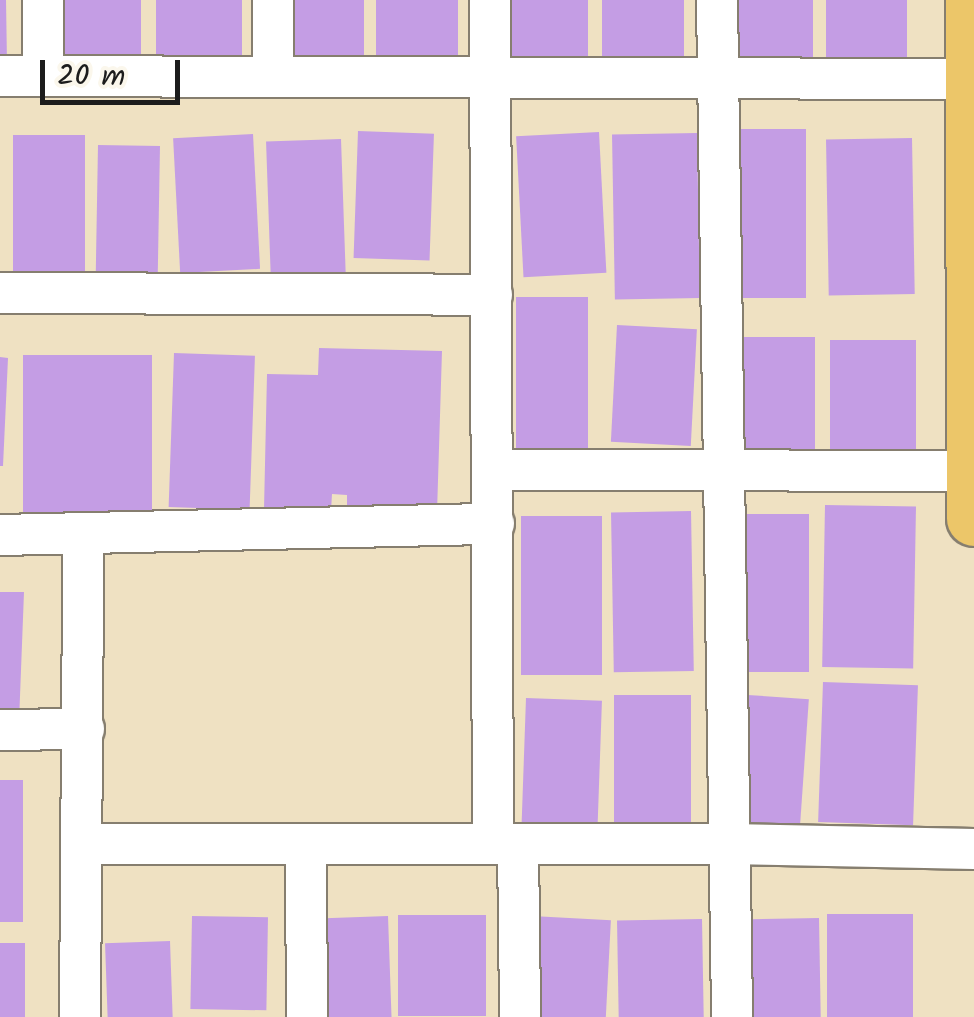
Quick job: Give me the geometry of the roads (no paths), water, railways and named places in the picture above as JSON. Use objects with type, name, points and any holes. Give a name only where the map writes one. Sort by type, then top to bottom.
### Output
[{"type":"main road","points":[[973,0],[974,518]]},
{"type":"street","points":[[43,0],[43,75]]},
{"type":"street","points":[[273,75],[274,0]]},
{"type":"street","points":[[490,0],[494,524],[505,844],[520,1017]]},
{"type":"street","points":[[717,0],[732,1017]]},
{"type":"street","points":[[0,76],[273,75],[490,81],[973,79]]},
{"type":"street","points":[[0,292],[492,295]]},
{"type":"street","points":[[494,470],[974,471]]},
{"type":"street","points":[[0,535],[494,524]]},
{"type":"street","points":[[80,1017],[83,535]]},
{"type":"street","points":[[0,730],[84,729]]},
{"type":"street","points":[[84,844],[730,844],[974,849]]},
{"type":"street","points":[[306,846],[307,1017]]}]
